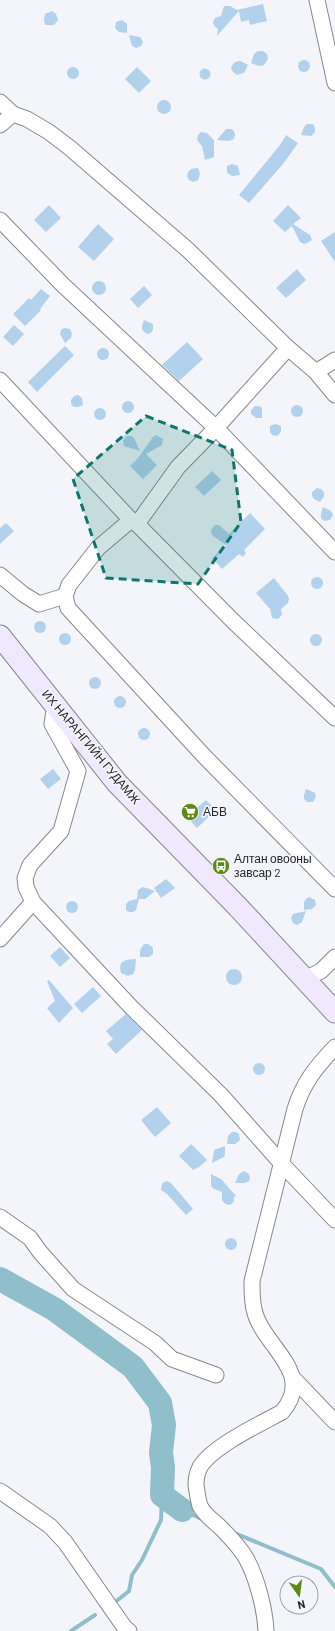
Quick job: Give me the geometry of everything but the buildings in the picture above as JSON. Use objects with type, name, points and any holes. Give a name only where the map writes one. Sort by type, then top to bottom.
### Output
[{"type":"main road","name":"ИХ НАРАНГИЙН ГУДАМЖ","points":[[0,636],[117,783],[335,1012]]},
{"type":"street","points":[[318,0],[335,83]]},
{"type":"street","points":[[0,102],[13,114],[27,119],[49,132],[70,148],[188,250],[288,348],[316,372],[335,395]]},
{"type":"street","points":[[0,125],[13,114]]},
{"type":"street","points":[[0,220],[63,285],[216,428],[335,552]]},
{"type":"street","points":[[288,348],[216,428],[178,466],[134,522],[98,548],[69,585],[65,596],[68,608],[204,756],[335,889]]},
{"type":"street","points":[[316,372],[335,360]]},
{"type":"street","points":[[0,380],[134,522],[233,621],[335,718]]},
{"type":"street","points":[[0,575],[23,594],[39,604],[65,596]]},
{"type":"street","points":[[55,705],[52,724],[78,771],[61,831],[30,865],[25,878],[26,887],[33,902],[131,1007],[221,1095],[282,1164],[335,1220]]},
{"type":"street","points":[[0,939],[33,902]]},
{"type":"street","points":[[305,979],[322,971],[335,957]]},
{"type":"street","points":[[335,1047],[325,1057],[301,1091],[295,1109],[252,1281],[252,1296],[255,1313],[259,1324],[284,1360],[294,1379],[335,1422]]},
{"type":"street","points":[[0,1217],[30,1238],[40,1252],[73,1289],[155,1343],[172,1359],[216,1375]]},
{"type":"street","points":[[266,1631],[256,1581],[249,1564],[240,1548],[200,1506],[196,1489],[196,1480],[200,1466],[212,1454],[234,1439],[282,1412],[291,1399],[294,1379]]},
{"type":"street","points":[[0,1491],[55,1531],[65,1542],[125,1628],[129,1631]]},
{"type":"highlighted area","points":[[146,416],[232,450],[241,522],[198,584],[106,578],[73,479]]},
{"type":"waterway","points":[[0,1279],[54,1309],[133,1367],[160,1403],[164,1425],[161,1453],[163,1467],[162,1495],[182,1510]]},
{"type":"waterway","points":[[114,1603],[129,1591],[132,1575],[142,1560],[161,1520],[162,1495]]},
{"type":"waterway","points":[[182,1510],[204,1520]]},
{"type":"waterway","points":[[232,1532],[321,1569],[335,1587]]},
{"type":"waterway","points":[[71,1631],[95,1615]]},
{"type":"place","name":"АБВ","points":[[190,812]]},
{"type":"place","name":"Алтан овооны завсар 2","points":[[221,866]]}]
